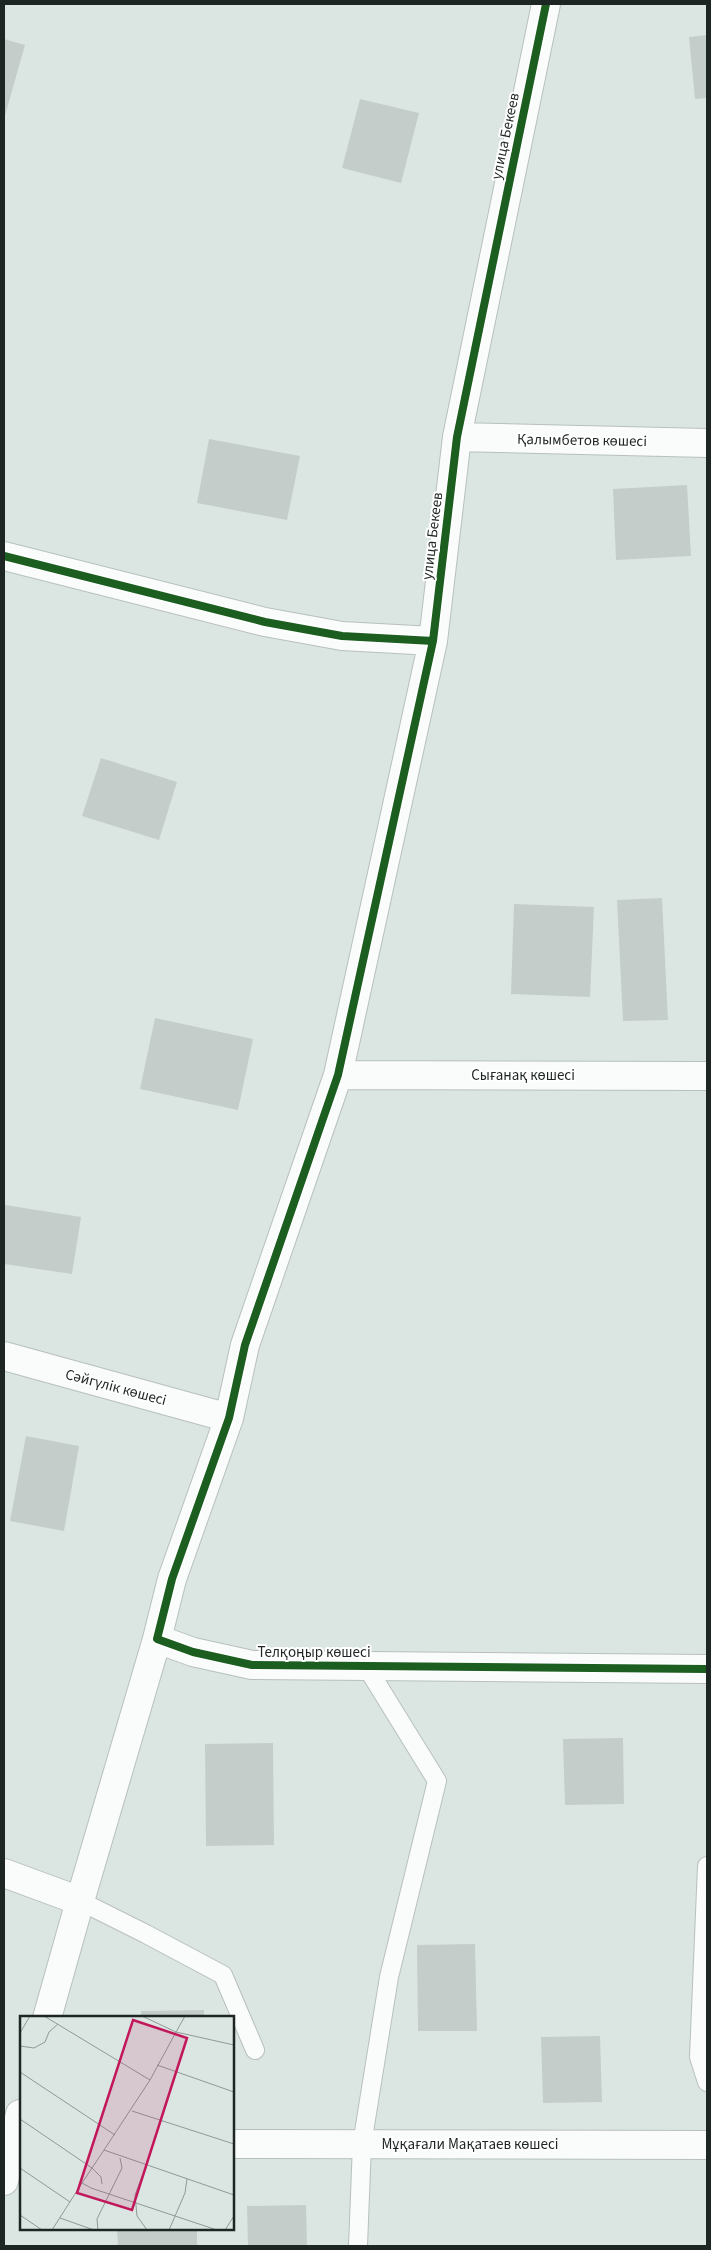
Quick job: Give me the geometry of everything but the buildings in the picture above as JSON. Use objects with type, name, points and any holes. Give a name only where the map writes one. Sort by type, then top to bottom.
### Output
[{"type":"street","name":"улица Бекеев","points":[[229,1418],[245,1345],[338,1075],[433,641],[458,437],[546,4]]},
{"type":"street","name":"Қалымбетов көшесі","points":[[458,437],[707,443]]},
{"type":"street","points":[[4,556],[265,622],[342,636],[433,641]]},
{"type":"street","name":"Сығанақ көшесі","points":[[338,1075],[707,1076]]},
{"type":"street","name":"Сәйгүлік көшесі","points":[[4,1356],[229,1418]]},
{"type":"street","points":[[48,2016],[157,1639],[172,1579],[229,1418]]},
{"type":"street","name":"Телқоңыр көшесі","points":[[157,1639],[193,1652],[252,1665],[707,1668]]},
{"type":"street","points":[[4,1873],[80,1901]]},
{"type":"street","points":[[4,2181],[20,2117]]},
{"type":"street","name":"Мұқағали Мақатаев көшесі","points":[[234,2144],[707,2145]]},
{"type":"lane","points":[[358,2246],[362,2144],[388,1977],[438,1781],[366,1666]]},
{"type":"lane","points":[[707,1866],[699,2057],[707,2082]]},
{"type":"lane","points":[[80,1901],[223,1975],[255,2050]]},
{"type":"cycle path","points":[[4,556],[265,622],[342,636],[433,641],[457,437],[546,4]]},
{"type":"cycle path","points":[[433,641],[338,1075],[245,1345],[229,1418],[172,1579],[157,1639],[193,1652],[252,1665],[707,1669]]}]
